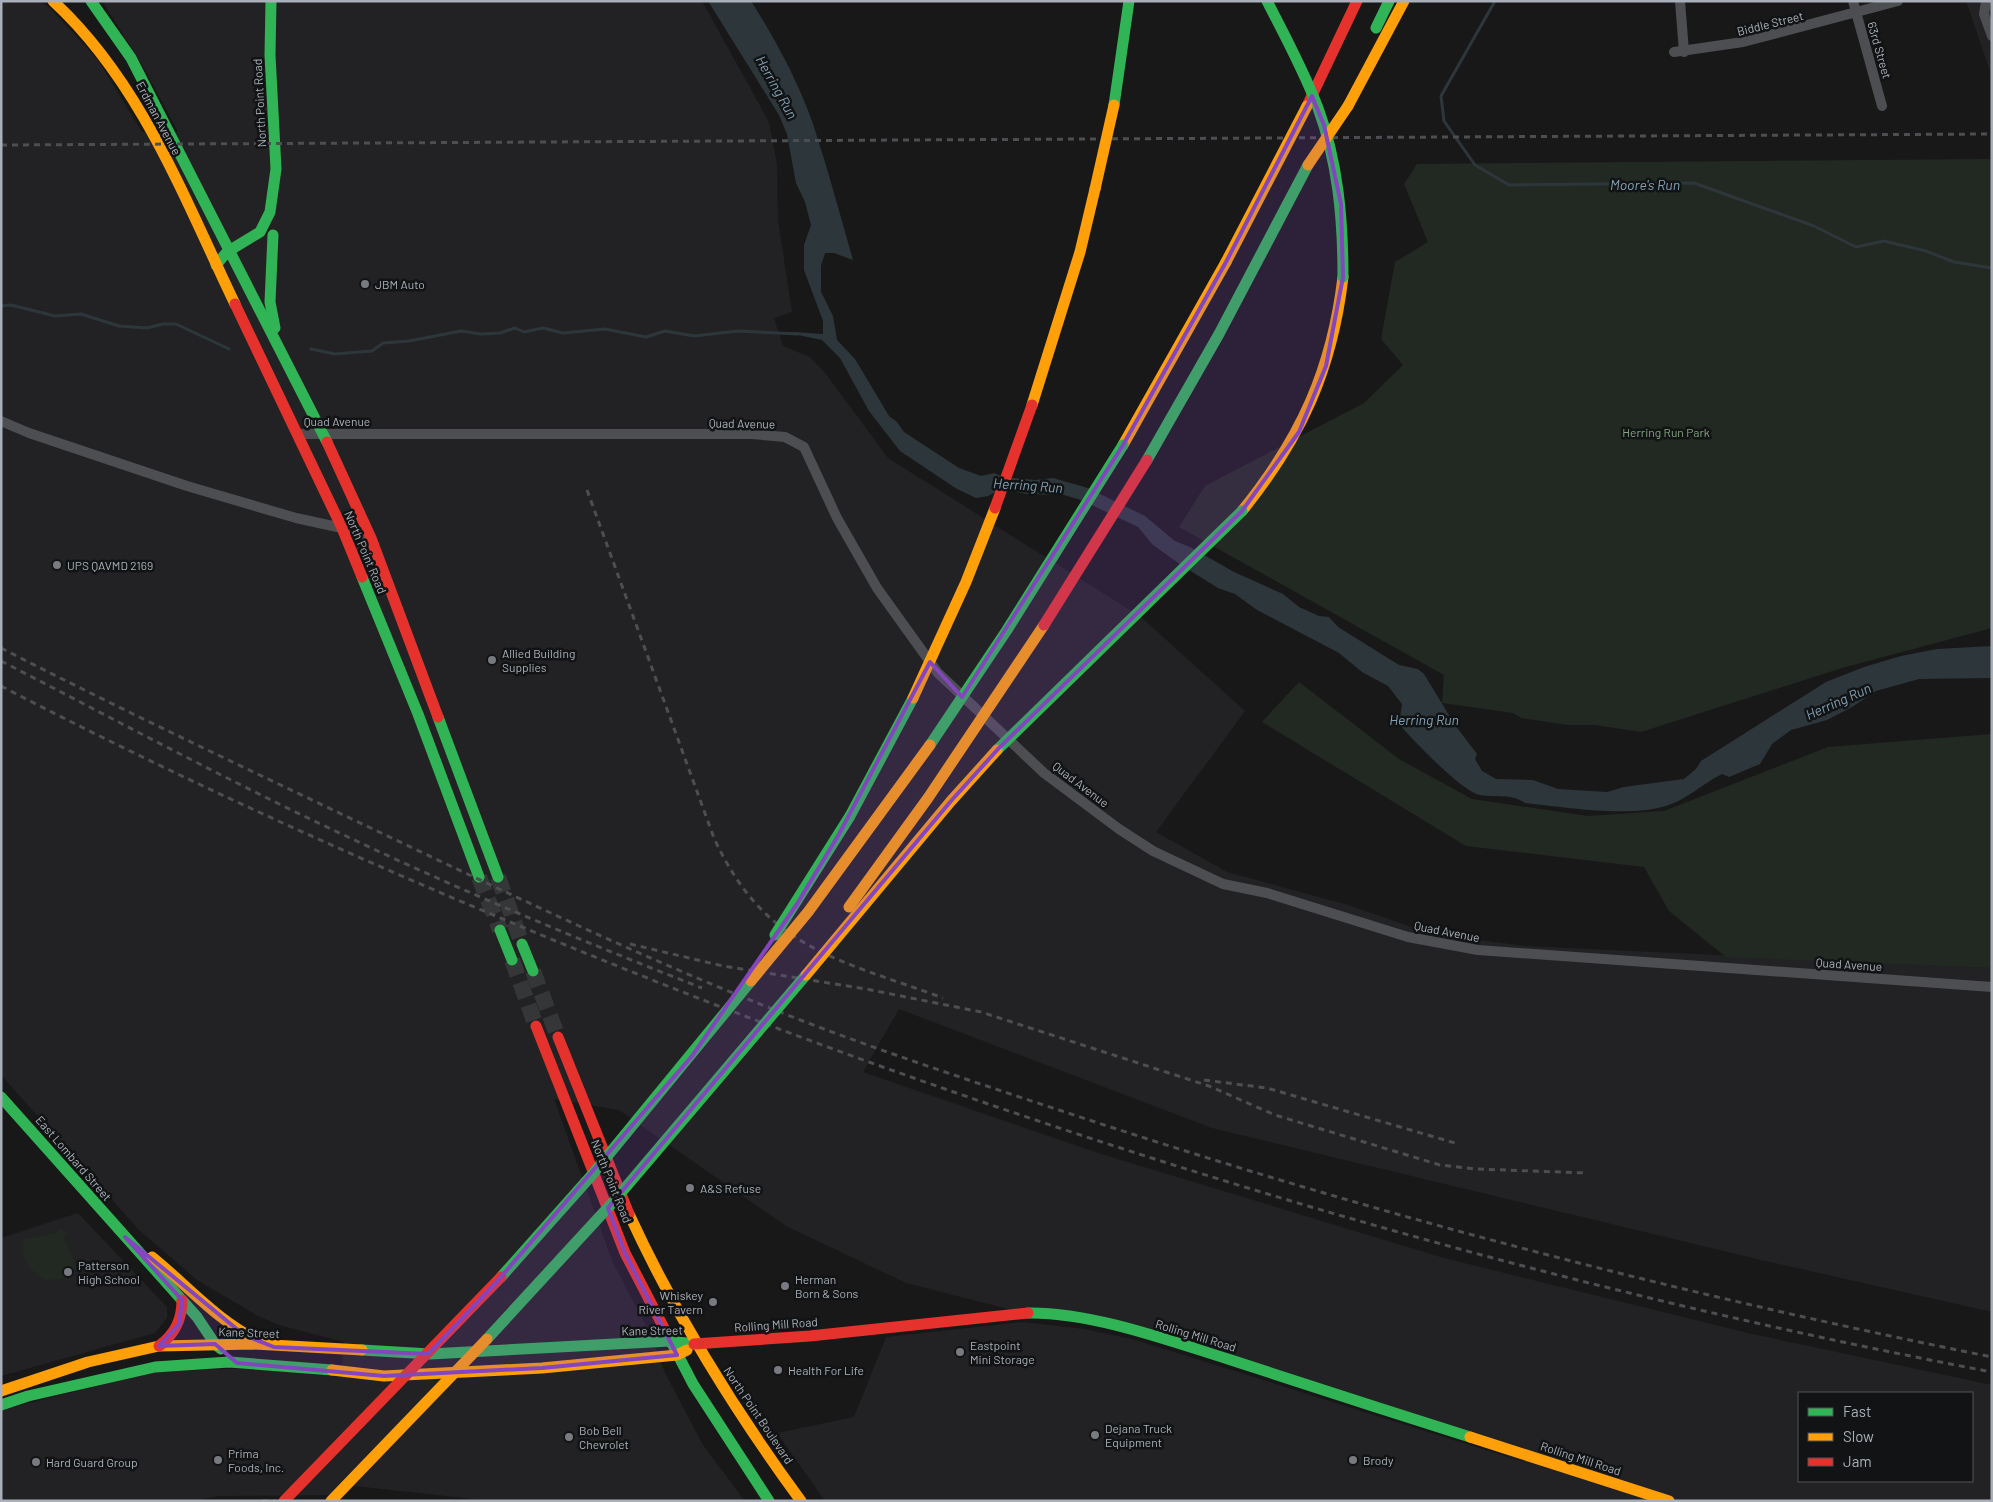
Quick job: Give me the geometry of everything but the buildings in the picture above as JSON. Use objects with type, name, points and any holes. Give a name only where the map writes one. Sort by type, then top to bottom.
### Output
[{"type":"main road","name":"Erdman Avenue","points":[[53,1],[94,42],[125,85],[162,153],[216,265]]},
{"type":"main road","name":"Erdman Avenue","points":[[92,1],[131,58],[229,251]]},
{"type":"main road","name":"North Point Road","points":[[271,1],[270,55],[276,165],[272,204],[273,235],[270,302],[274,325],[283,354]]},
{"type":"main road","points":[[692,1056],[801,896],[839,834],[918,687],[956,606],[1032,405],[1064,308],[1095,189],[1114,105],[1129,1]]},
{"type":"main road","points":[[331,1501],[524,1300],[614,1201],[835,942],[951,801],[999,748],[1242,511],[1282,460],[1299,432],[1313,400],[1326,366],[1335,333],[1343,277],[1341,204],[1324,125],[1267,1]]},
{"type":"main road","points":[[284,1501],[499,1280],[591,1176],[692,1056],[808,912],[922,755],[1007,630],[1123,445],[1226,262],[1307,106],[1357,1]]},
{"type":"main road","points":[[1343,106],[1389,1]]},
{"type":"main road","points":[[671,1134],[832,929],[914,817],[1030,646],[1147,460],[1258,262],[1308,165],[1404,1]]},
{"type":"main road","name":"North Point Road","points":[[272,204],[263,230],[253,239],[229,251],[216,265],[342,528],[428,740],[479,877]]},
{"type":"main road","name":"North Point Road","points":[[229,251],[323,434],[371,538],[498,878]]},
{"type":"main road","points":[[395,658],[414,652]]},
{"type":"main road","points":[[428,740],[445,734]]},
{"type":"main road","points":[[500,930],[512,960]]},
{"type":"main road","points":[[522,944],[533,971]]},
{"type":"main road","name":"North Point Road","points":[[536,1026],[625,1253],[670,1342]]},
{"type":"main road","name":"North Point Road","points":[[558,1037],[626,1206],[696,1344]]},
{"type":"main road","name":"East Lombard Street","points":[[1,1097],[197,1317],[214,1344],[237,1363]]},
{"type":"main road","points":[[610,1213],[626,1206]]},
{"type":"main road","name":"East Lombard Street","points":[[125,1237],[162,1264],[244,1335],[274,1347]]},
{"type":"main road","points":[[158,1346],[173,1334],[179,1324],[183,1315],[182,1300]]},
{"type":"main road","points":[[203,1364],[220,1332],[219,1324],[207,1304]]},
{"type":"main road","name":"Rolling Mill Road","points":[[696,1344],[825,1334],[1007,1314],[1043,1313],[1087,1319],[1174,1342],[1669,1501]]},
{"type":"main road","points":[[670,1342],[730,1444],[769,1501]]},
{"type":"main road","name":"Kane Street","points":[[1,1391],[88,1362],[158,1346],[214,1344],[430,1354],[670,1342],[696,1344]]},
{"type":"main road","name":"Kane Street","points":[[1,1405],[28,1396],[156,1367],[237,1363],[384,1376],[542,1368],[677,1355],[696,1344]]},
{"type":"main road","name":"North Point Boulevard","points":[[696,1344],[744,1421],[801,1501]]},
{"type":"street","name":"Biddle Street","points":[[1680,1],[1679,52],[1744,42],[1898,1]]},
{"type":"street","name":"63rd Street","points":[[1853,1],[1882,106]]},
{"type":"street","points":[[1986,1],[1984,14],[1992,36]]},
{"type":"street","points":[[1,421],[29,433],[187,486],[296,518],[342,528],[371,538]]},
{"type":"street","name":"Quad Avenue","points":[[298,434],[752,434],[774,435],[793,440],[804,447],[809,455],[837,518],[877,588],[938,673],[1044,773],[1088,806],[1154,851],[1224,884],[1267,893],[1408,936],[1478,950],[1992,987]]},
{"type":"highlighted area","points":[[1312,96],[1324,125],[1341,204],[1343,277],[1326,366],[1299,432],[1242,511],[999,748],[951,801],[608,1208],[625,1253],[677,1355],[542,1368],[384,1376],[237,1363],[215,1344],[159,1346],[179,1324],[182,1300],[125,1237],[244,1335],[274,1347],[428,1354],[499,1279],[692,1056],[797,904],[839,834],[930,662],[962,697],[1123,445],[1226,262]]},
{"type":"shaded area","points":[[1,1],[39,1],[50,8],[98,60],[142,132],[178,132],[143,66],[102,1],[702,1],[769,122],[777,164],[778,220],[792,312],[774,318],[783,346],[810,357],[826,374],[888,458],[1141,617],[1245,711],[1156,832],[1227,872],[1348,905],[1432,934],[1526,946],[1992,968],[1992,1312],[1757,1259],[1212,1128],[899,1009],[863,1072],[1098,1153],[1444,1258],[1748,1333],[1992,1385],[1992,1501],[825,1501],[777,1433],[854,1417],[886,1337],[1023,1322],[1084,1329],[1136,1340],[1536,1466],[1177,1338],[1012,1310],[906,1283],[786,1226],[619,1110],[554,1099],[613,1263],[649,1331],[665,1373],[703,1445],[745,1501],[492,1501],[345,1485],[343,1495],[218,1496],[193,1501],[1,1501],[1,1410],[154,1372],[252,1368],[341,1377],[344,1342],[279,1325],[258,1316],[197,1280],[139,1230],[1,1075]]},
{"type":"shaded area","points":[[1966,1],[1992,1],[1992,77]]},
{"type":"shaded area","name":"Patterson High School","points":[[78,1213],[167,1307],[167,1318],[155,1333],[1,1376],[1,1238]]},
{"type":"green space","name":"Herring Run Park","points":[[1992,159],[1992,628],[1842,668],[1641,732],[1595,725],[1568,725],[1521,718],[1513,713],[1442,703],[1444,675],[1179,527],[1205,486],[1364,403],[1403,365],[1381,339],[1395,262],[1428,242],[1404,184],[1417,164]]},
{"type":"green space","points":[[1299,682],[1399,759],[1472,799],[1588,816],[1664,811],[1828,747],[1992,734],[1992,968],[1726,957],[1669,911],[1644,867],[1466,846],[1262,722]]},
{"type":"green space","points":[[60,1229],[68,1232],[64,1238],[76,1267],[62,1279],[44,1280],[26,1263],[23,1253],[24,1239],[56,1233]]},
{"type":"water","name":"Herring Run","points":[[708,1],[751,1],[793,76],[813,124],[853,260],[834,253],[825,253],[821,266],[821,292],[833,316],[837,340],[855,359],[889,416],[897,422],[904,432],[959,468],[981,476],[994,473],[1003,477],[1035,480],[1053,478],[1088,488],[1145,516],[1175,541],[1190,547],[1234,572],[1283,594],[1299,607],[1319,616],[1329,617],[1338,627],[1399,665],[1418,669],[1424,674],[1455,725],[1477,754],[1475,759],[1482,771],[1496,779],[1533,780],[1558,789],[1607,792],[1624,787],[1684,779],[1696,769],[1701,761],[1826,682],[1864,667],[1901,656],[1937,649],[1992,646],[1992,678],[1919,679],[1876,691],[1852,707],[1827,720],[1791,730],[1772,744],[1760,764],[1729,777],[1722,774],[1678,801],[1662,807],[1631,811],[1594,810],[1525,803],[1514,798],[1480,795],[1472,791],[1438,764],[1399,724],[1402,704],[1388,686],[1362,672],[1339,653],[1257,610],[1235,594],[1218,588],[1181,565],[1153,545],[1138,527],[1081,500],[1064,495],[1027,494],[1001,489],[988,496],[976,498],[957,489],[900,451],[869,411],[840,358],[822,340],[798,335],[793,332],[823,334],[823,321],[804,270],[804,245],[811,225],[805,202],[796,183],[787,134],[779,115]]},
{"type":"waterway","name":"Moore's Run","points":[[1495,1],[1441,96],[1444,121],[1475,165],[1509,185],[1694,183],[1814,226],[1856,247],[1884,241],[1926,251],[1954,262],[1992,268]]},
{"type":"waterway","points":[[1,306],[11,305],[55,316],[81,314],[119,326],[147,328],[163,324],[176,324],[229,349]]},
{"type":"waterway","points":[[311,349],[335,354],[372,351],[383,343],[409,341],[461,331],[481,334],[500,333],[515,328],[524,332],[543,328],[563,333],[605,329],[646,337],[665,331],[694,336],[738,331],[798,334]]},
{"type":"tunnel","points":[[479,877],[500,930]]},
{"type":"tunnel","points":[[498,877],[522,944]]},
{"type":"tunnel","points":[[512,960],[536,1026]]},
{"type":"tunnel","points":[[533,971],[558,1037]]},
{"type":"railway","points":[[1,145],[1992,134]]},
{"type":"railway","points":[[587,490],[714,838],[734,875],[757,904],[781,927],[808,945],[838,960],[943,998]]},
{"type":"railway","points":[[1,648],[222,757],[577,925],[689,975],[868,1045],[1179,1149],[1294,1184],[1524,1249],[1757,1306],[1874,1333],[1992,1357]]},
{"type":"railway","points":[[1,661],[173,751],[304,816],[435,877],[702,988]]},
{"type":"railway","points":[[1,686],[87,730],[262,813],[528,930],[708,1002],[1023,1116],[1342,1216],[1503,1261],[1665,1302],[1828,1339],[1992,1372]]},
{"type":"railway","points":[[630,944],[723,966],[866,989],[981,1012],[1209,1086],[1275,1115],[1440,1165],[1476,1169],[1587,1173]]},
{"type":"railway","points":[[1204,1080],[1267,1088],[1455,1143]]},
{"type":"railway","points":[[262,1501],[276,1501]]},
{"type":"traffic: fast","points":[[91,1],[131,58],[327,442]]},
{"type":"traffic: fast","points":[[216,265],[227,252],[260,232],[270,212],[276,169],[270,55],[271,1]]},
{"type":"traffic: fast","points":[[1114,105],[1129,1]]},
{"type":"traffic: fast","points":[[1267,1],[1307,81],[1325,128],[1338,191],[1343,277]]},
{"type":"traffic: fast","points":[[1376,28],[1389,1]]},
{"type":"traffic: fast","points":[[1147,460],[1219,334],[1308,165]]},
{"type":"traffic: fast","points":[[273,235],[270,302],[275,328]]},
{"type":"traffic: fast","points":[[930,745],[1007,630],[1123,445]]},
{"type":"traffic: fast","points":[[997,750],[1242,511]]},
{"type":"traffic: fast","points":[[362,577],[418,714],[479,877]]},
{"type":"traffic: fast","points":[[775,935],[850,816],[913,698]]},
{"type":"traffic: fast","points":[[438,717],[498,877]]},
{"type":"traffic: fast","points":[[500,930],[512,960]]},
{"type":"traffic: fast","points":[[522,944],[533,971]]},
{"type":"traffic: fast","points":[[487,1339],[614,1201],[806,975]]},
{"type":"traffic: fast","points":[[501,1277],[591,1176],[751,981]]},
{"type":"traffic: fast","points":[[1,1097],[197,1317],[215,1344],[221,1349]]},
{"type":"traffic: fast","points":[[1028,1313],[1078,1317],[1131,1329],[1470,1437]]},
{"type":"traffic: fast","points":[[665,1330],[693,1384],[769,1501]]},
{"type":"traffic: fast","points":[[362,1350],[430,1354],[670,1341],[694,1344]]},
{"type":"traffic: fast","points":[[1,1405],[28,1396],[155,1367],[229,1362],[332,1370]]},
{"type":"traffic: slow","points":[[53,1],[84,33],[136,105],[178,183],[235,304]]},
{"type":"traffic: slow","points":[[1348,106],[1404,1]]},
{"type":"traffic: slow","points":[[1095,189],[1114,105]]},
{"type":"traffic: slow","points":[[1226,262],[1307,106]]},
{"type":"traffic: slow","points":[[1308,165],[1348,106]]},
{"type":"traffic: slow","points":[[1032,405],[1080,252],[1095,189]]},
{"type":"traffic: slow","points":[[1123,445],[1226,262]]},
{"type":"traffic: slow","points":[[1242,511],[1281,457],[1310,402],[1322,373],[1331,343],[1343,277]]},
{"type":"traffic: slow","points":[[913,698],[966,582],[995,508]]},
{"type":"traffic: slow","points":[[849,907],[928,798],[1044,625]]},
{"type":"traffic: slow","points":[[751,981],[808,912],[930,745]]},
{"type":"traffic: slow","points":[[806,975],[951,801],[997,750]]},
{"type":"traffic: slow","points":[[629,1214],[666,1289],[708,1362],[753,1433],[801,1501]]},
{"type":"traffic: slow","points":[[152,1257],[217,1314],[245,1334],[261,1342]]},
{"type":"traffic: slow","points":[[331,1501],[487,1339]]},
{"type":"traffic: slow","points":[[1,1391],[88,1362],[159,1346],[253,1344],[362,1350]]},
{"type":"traffic: slow","points":[[332,1370],[384,1376],[542,1368],[677,1355],[687,1350]]},
{"type":"traffic: slow","points":[[1470,1437],[1669,1501]]},
{"type":"traffic: jam","points":[[1307,106],[1357,1]]},
{"type":"traffic: jam","points":[[235,304],[342,528],[362,577]]},
{"type":"traffic: jam","points":[[995,508],[1032,405]]},
{"type":"traffic: jam","points":[[327,442],[371,538],[438,717]]},
{"type":"traffic: jam","points":[[1044,625],[1147,460]]},
{"type":"traffic: jam","points":[[536,1026],[625,1253],[665,1330]]},
{"type":"traffic: jam","points":[[558,1037],[629,1214]]},
{"type":"traffic: jam","points":[[284,1501],[501,1277]]},
{"type":"traffic: jam","points":[[159,1346],[169,1337],[176,1326],[181,1314],[182,1300]]},
{"type":"traffic: jam","points":[[694,1344],[810,1336],[1028,1313]]},
{"type":"place","name":"JBM Auto","points":[[365,284]]},
{"type":"place","name":"UPS QAVMD 2169","points":[[57,565]]},
{"type":"place","name":"Allied Building Supplies","points":[[492,660]]},
{"type":"place","name":"A&S Refuse","points":[[690,1188]]},
{"type":"place","name":"Patterson High School","points":[[68,1272]]},
{"type":"place","name":"Herman Born & Sons","points":[[785,1286]]},
{"type":"place","name":"Whiskey River Tavern","points":[[713,1302]]},
{"type":"place","name":"Eastpoint Mini Storage","points":[[960,1352]]},
{"type":"place","name":"Health For Life","points":[[778,1370]]},
{"type":"place","name":"Dejana Truck Equipment","points":[[1095,1435]]},
{"type":"place","name":"Bob Bell Chevrolet","points":[[569,1437]]},
{"type":"place","name":"Prima Foods, Inc.","points":[[218,1460]]},
{"type":"place","name":"Brody","points":[[1353,1460]]},
{"type":"place","name":"Hard Guard Group","points":[[36,1462]]}]
